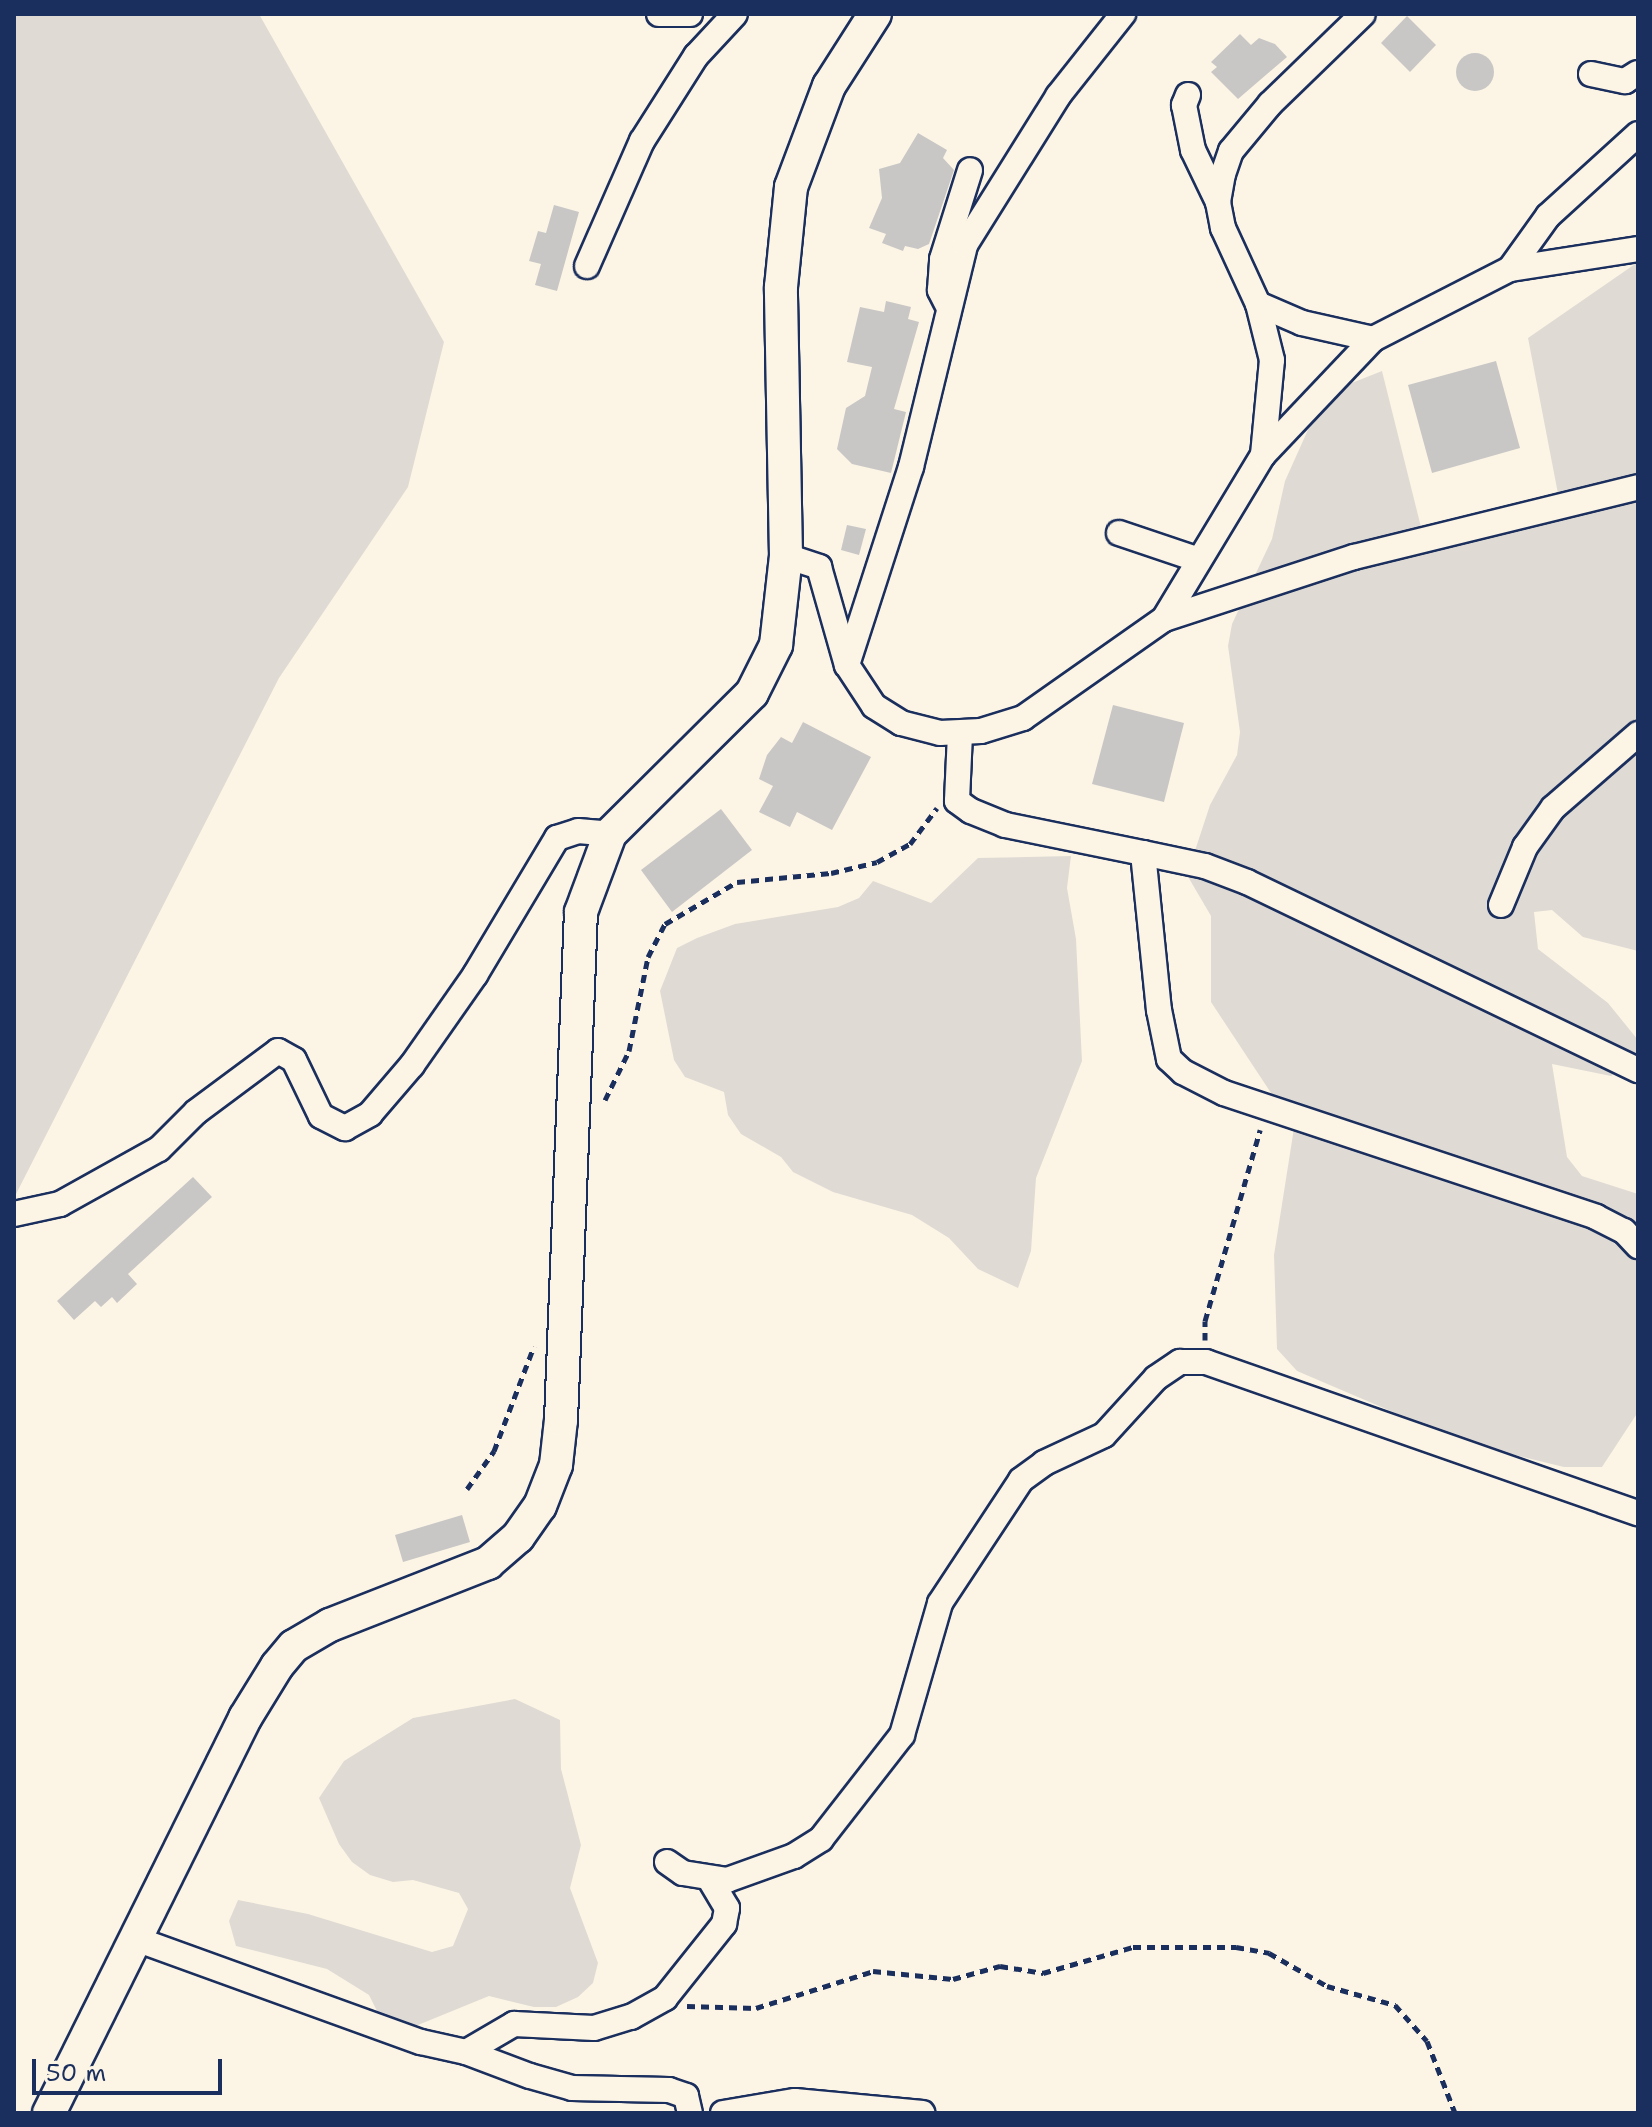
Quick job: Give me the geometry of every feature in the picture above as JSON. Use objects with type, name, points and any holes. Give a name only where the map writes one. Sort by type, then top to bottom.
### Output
[{"type":"street","points":[[659,14],[690,14]]},
{"type":"street","points":[[587,266],[642,141],[696,56],[735,14]]},
{"type":"street","points":[[49,2113],[133,1938],[245,1718],[294,1646],[330,1625],[488,1563],[518,1537],[540,1506],[556,1465],[561,1420],[581,912],[610,834],[752,693],[776,645],[786,556],[781,287],[791,187],[829,86],[875,14]]},
{"type":"street","points":[[847,665],[911,467],[965,245],[980,215],[1058,96],[1123,14]]},
{"type":"street","points":[[1218,202],[1231,151],[1270,104],[1363,14]]},
{"type":"street","points":[[1591,74],[1625,81],[1638,73]]},
{"type":"street","points":[[1188,95],[1184,105],[1193,150],[1218,202],[1233,253],[1258,304],[1272,360],[1263,455]]},
{"type":"street","points":[[1510,269],[1548,216],[1638,134]]},
{"type":"street","points":[[949,309],[940,290],[942,259],[970,170]]},
{"type":"street","points":[[1164,619],[1263,455],[1373,339],[1510,269],[1638,249]]},
{"type":"street","points":[[1258,304],[1302,323],[1373,339]]},
{"type":"street","points":[[786,556],[819,567],[847,665],[874,706],[901,723],[960,734],[1023,718],[1164,619],[1354,557],[1638,487]]},
{"type":"street","points":[[1119,533],[1199,560]]},
{"type":"street","points":[[960,734],[957,801],[1005,825],[1205,866],[1247,882],[1638,1070]]},
{"type":"street","points":[[1501,905],[1525,847],[1553,808],[1638,734]]},
{"type":"street","points":[[14,1214],[60,1204],[136,1163],[278,1051],[294,1060],[321,1116],[345,1128],[370,1114],[412,1065],[475,975],[557,838],[578,831],[610,834]]},
{"type":"street","points":[[1143,853],[1145,914],[1169,1059],[1200,1083],[1596,1217],[1624,1231],[1638,1246]]},
{"type":"street","points":[[667,1862],[711,1881],[746,1876],[821,1839],[890,1757],[914,1702],[940,1603],[1021,1480],[1104,1435],[1156,1378],[1180,1362],[1206,1362],[1638,1513]]},
{"type":"street","points":[[466,2052],[514,2024],[594,2028],[631,2017],[665,1998],[724,1924],[727,1908],[711,1881]]},
{"type":"street","points":[[133,1938],[421,2042],[466,2052],[572,2088],[669,2090],[686,2096],[690,2113]]},
{"type":"street","points":[[723,2113],[795,2101],[922,2113]]},
{"type":"path","points":[[604,1106],[605,1092],[629,1051],[648,957],[665,924],[737,882],[831,873],[877,862],[910,844],[934,809],[957,801]]},
{"type":"path","points":[[1206,1362],[1205,1321],[1269,1106]]},
{"type":"path","points":[[467,1489],[494,1451],[538,1340]]},
{"type":"path","points":[[665,1998],[679,2006],[742,2010],[786,1995],[833,1987],[873,1971],[953,1979],[1000,1966],[1043,1973],[1133,1947],[1236,1947],[1269,1953],[1327,1986],[1402,2010],[1420,2029],[1438,2062],[1455,2113]]},
{"type":"shaded area","points":[[14,14],[259,14],[444,342],[408,487],[279,678],[14,1198]]},
{"type":"shaded area","points":[[1638,262],[1638,951],[1583,937],[1552,910],[1534,912],[1538,949],[1608,1003],[1638,1040],[1638,1056],[1611,1076],[1552,1064],[1567,1157],[1582,1176],[1638,1194],[1638,1412],[1602,1467],[1564,1467],[1491,1449],[1400,1415],[1297,1371],[1277,1349],[1274,1255],[1294,1128],[1211,1002],[1211,916],[1187,875],[1210,805],[1237,755],[1240,732],[1228,646],[1232,624],[1272,539],[1285,481],[1324,394],[1382,371],[1423,535],[1559,499],[1528,338]]},
{"type":"shaded area","points":[[1071,856],[1067,888],[1076,939],[1082,1061],[1036,1178],[1031,1251],[1018,1288],[978,1269],[949,1238],[912,1215],[833,1192],[793,1172],[781,1157],[741,1134],[728,1115],[724,1092],[685,1077],[674,1060],[660,991],[677,948],[735,924],[838,907],[859,898],[873,881],[931,903],[978,858]]},
{"type":"shaded area","points":[[515,1699],[560,1720],[561,1769],[581,1845],[570,1888],[598,1963],[593,1983],[578,1997],[556,2007],[534,2007],[489,1996],[418,2025],[398,2025],[379,2015],[369,1995],[327,1969],[236,1946],[229,1921],[238,1900],[308,1914],[432,1952],[453,1946],[468,1909],[459,1893],[413,1880],[393,1882],[370,1875],[352,1862],[339,1844],[319,1798],[344,1761],[413,1718]]},
{"type":"building","points":[[1407,16],[1436,45],[1410,72],[1381,43]]},
{"type":"building","points":[[1240,34],[1251,45],[1259,38],[1275,44],[1287,57],[1238,99],[1211,72],[1217,67],[1211,62]]},
{"type":"building","points":[[1475,53],[1488,59],[1494,72],[1488,85],[1475,91],[1462,85],[1456,72],[1462,59]]},
{"type":"building","points":[[918,133],[947,150],[943,158],[954,170],[929,244],[918,249],[905,246],[903,251],[882,243],[886,234],[869,228],[882,198],[879,169],[900,163]]},
{"type":"building","points":[[554,205],[579,212],[557,291],[535,285],[541,264],[529,261],[538,231],[546,233]]},
{"type":"building","points":[[886,301],[911,307],[908,319],[919,322],[894,409],[906,412],[891,473],[852,464],[837,449],[846,408],[865,396],[872,367],[847,362],[860,307],[884,312]]},
{"type":"building","points":[[1496,361],[1520,448],[1432,473],[1408,385]]},
{"type":"building","points":[[847,525],[866,529],[859,555],[841,550]]},
{"type":"building","points":[[1113,705],[1184,723],[1164,802],[1092,784]]},
{"type":"building","points":[[803,722],[871,757],[832,830],[797,812],[790,827],[759,812],[773,786],[759,779],[767,755],[781,737],[792,743]]},
{"type":"building","points":[[721,809],[752,850],[672,912],[641,870]]},
{"type":"building","points":[[193,1177],[212,1197],[128,1274],[137,1284],[117,1303],[112,1297],[101,1307],[95,1301],[74,1320],[57,1301]]},
{"type":"building","points":[[462,1515],[470,1542],[403,1562],[395,1535]]}]
